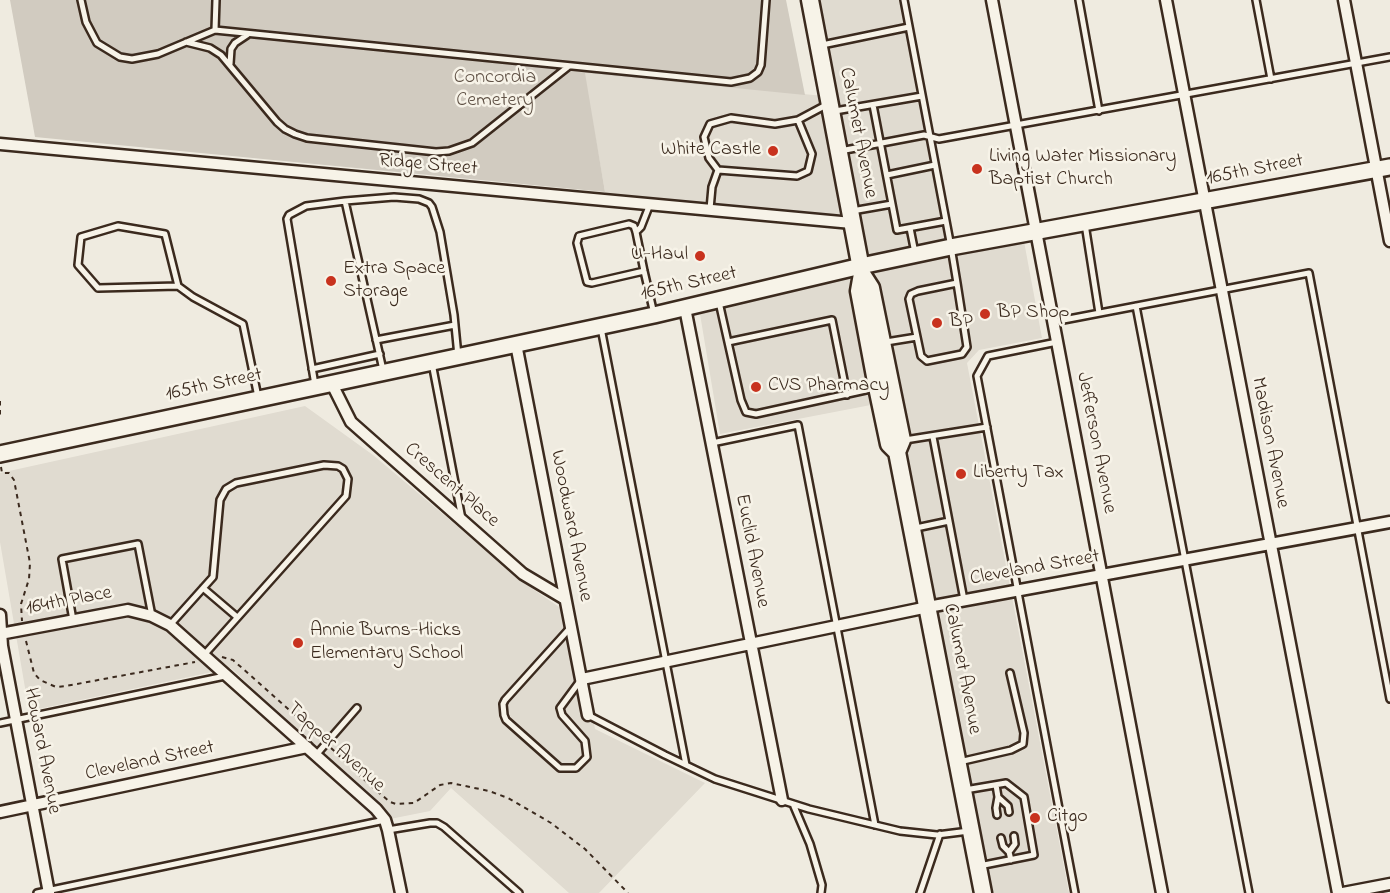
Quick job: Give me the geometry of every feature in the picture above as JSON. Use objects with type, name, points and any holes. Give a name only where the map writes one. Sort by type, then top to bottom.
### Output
[{"type":"main road","name":"Calumet Avenue","points":[[810,0],[861,270],[859,291],[877,387],[889,444],[900,446]]},
{"type":"main road","name":"165th Street","points":[[0,454],[861,270],[915,254],[1036,230],[1383,169]]},
{"type":"main road","name":"Calumet Avenue","points":[[861,270],[871,288],[883,342],[913,528],[983,893]]},
{"type":"street","name":"Jefferson Avenue","points":[[992,0],[1162,893]]},
{"type":"street","name":"Madison Avenue","points":[[1166,0],[1338,893]]},
{"type":"street","points":[[1344,0],[1356,63],[1383,169],[1390,241]]},
{"type":"street","name":"Ridge Street","points":[[0,144],[710,210],[851,217]]},
{"type":"street","name":"Euclid Avenue","points":[[685,308],[782,800]]},
{"type":"street","name":"Woodward Avenue","points":[[516,344],[588,715]]},
{"type":"street","name":"Crescent Place","points":[[332,382],[351,422],[523,574],[565,599]]},
{"type":"street","name":"Cleveland Street","points":[[582,680],[928,607],[1390,522]]},
{"type":"street","name":"164th Place","points":[[1,634],[128,610],[152,616],[170,625],[202,658]]},
{"type":"street","name":"Howard Avenue","points":[[0,615],[2,646],[49,892]]},
{"type":"street","name":"Tapper Avenue","points":[[202,658],[227,676],[376,809],[387,825]]},
{"type":"street","name":"Cleveland Street","points":[[0,812],[307,747]]},
{"type":"street","points":[[387,825],[401,893]]},
{"type":"street","points":[[1343,893],[1390,884]]},
{"type":"lane","points":[[81,0],[86,22],[97,44],[120,57],[132,59],[144,58],[215,30],[731,82],[750,78],[758,72],[761,66],[766,0]]},
{"type":"lane","points":[[215,30],[216,0]]},
{"type":"lane","points":[[904,0],[951,247],[957,283],[967,347],[962,354],[927,361],[921,356],[909,299],[911,294],[918,291],[957,283]]},
{"type":"lane","points":[[1079,0],[1099,111]]},
{"type":"lane","points":[[1256,0],[1271,79]]},
{"type":"lane","points":[[819,45],[909,27]]},
{"type":"lane","points":[[230,64],[231,49],[235,43],[249,34]]},
{"type":"lane","points":[[185,42],[210,48],[230,64],[277,122],[295,134],[306,138],[436,152],[449,151],[472,143],[569,66]]},
{"type":"lane","points":[[839,152],[924,135],[939,139],[1016,126],[1390,57]]},
{"type":"lane","points":[[798,120],[812,154],[808,171],[797,176],[718,170],[709,158],[704,137],[710,123],[731,118],[775,124],[798,120],[830,107],[873,105],[922,96]]},
{"type":"lane","points":[[873,105],[897,231],[946,220]]},
{"type":"lane","points":[[887,175],[935,165]]},
{"type":"lane","points":[[710,210],[712,187],[718,170]]},
{"type":"lane","points":[[315,386],[287,219],[289,215],[306,206],[394,197],[419,199],[429,203],[440,232],[458,356]]},
{"type":"lane","points":[[345,201],[383,371]]},
{"type":"lane","points":[[636,232],[641,227],[650,204]]},
{"type":"lane","points":[[851,217],[892,204]]},
{"type":"lane","points":[[1084,222],[1100,313]]},
{"type":"lane","points":[[644,271],[592,283],[587,282],[578,243],[579,236],[629,224],[634,226],[654,315]]},
{"type":"lane","points":[[178,286],[165,234],[118,226],[81,237],[78,265],[98,288],[178,286],[193,297],[243,324],[259,398]]},
{"type":"lane","points":[[910,228],[915,254]]},
{"type":"lane","points":[[1053,321],[1309,273],[1390,699]]},
{"type":"lane","points":[[719,300],[741,400],[746,412],[756,414],[877,387]]},
{"type":"lane","points":[[1136,306],[1249,893]]},
{"type":"lane","points":[[728,342],[832,320],[847,395]]},
{"type":"lane","points":[[376,340],[455,325]]},
{"type":"lane","points":[[600,326],[686,765]]},
{"type":"lane","points":[[883,342],[917,337]]},
{"type":"lane","points":[[1057,342],[988,356],[977,376],[1076,893]]},
{"type":"lane","points":[[312,369],[380,354]]},
{"type":"lane","points":[[432,361],[462,520]]},
{"type":"lane","points":[[712,442],[798,425],[875,825]]},
{"type":"lane","points":[[900,446],[987,427]]},
{"type":"lane","points":[[933,437],[964,600]]},
{"type":"lane","points":[[170,625],[213,577],[220,500],[226,489],[236,483],[324,465],[338,466],[343,469],[348,479],[346,496],[202,658]]},
{"type":"lane","points":[[913,528],[949,521]]},
{"type":"lane","points":[[73,620],[62,559],[138,544],[152,616]]},
{"type":"lane","points":[[203,588],[237,617]]},
{"type":"lane","points":[[571,627],[503,704],[507,720],[560,768],[576,768],[585,762],[587,757],[585,741],[562,715],[560,708],[582,680]]},
{"type":"lane","points":[[958,762],[1011,750],[1023,744],[1024,733],[1010,673]]},
{"type":"lane","points":[[0,723],[227,676]]},
{"type":"lane","points":[[316,755],[357,708]]},
{"type":"lane","points":[[588,715],[715,779],[793,804],[900,831],[940,834],[971,831]]},
{"type":"lane","points":[[963,790],[1006,783],[1024,797],[1035,855],[978,867]]},
{"type":"lane","points":[[996,785],[997,815]]},
{"type":"lane","points":[[998,797],[1008,806],[1009,812]]},
{"type":"lane","points":[[793,804],[810,844],[822,885],[821,893]]},
{"type":"lane","points":[[37,893],[387,825],[430,823],[444,827],[519,893]]},
{"type":"lane","points":[[920,893],[940,834]]},
{"type":"lane","points":[[1011,860],[1010,852],[1015,844],[1014,836]]},
{"type":"lane","points":[[1002,838],[1003,846],[1010,852]]},
{"type":"path","points":[[0,401],[0,416]]},
{"type":"path","points":[[0,464],[2,472],[9,473],[14,480],[30,563],[29,579],[21,604],[22,622]]},
{"type":"path","points":[[25,636],[34,673],[40,680],[56,687],[202,658]]},
{"type":"path","points":[[221,657],[233,660],[370,785],[396,804],[414,803],[446,783],[470,786],[508,798],[551,822],[585,849],[628,893]]},
{"type":"shaded area","points":[[812,0],[900,0],[947,244],[863,263]]},
{"type":"shaded area","points":[[584,73],[824,96],[847,219],[606,197]]},
{"type":"shaded area","points":[[1023,236],[1042,338],[979,350],[967,363],[1069,893],[985,893],[864,269]]},
{"type":"shaded area","points":[[858,270],[876,404],[720,434],[699,308]]},
{"type":"shaded area","name":"Annie Burns-Hicks Elementary School","points":[[305,406],[373,455],[527,585],[575,618],[595,729],[705,783],[599,893],[569,893],[451,788],[430,811],[390,819],[231,668],[29,711],[0,542],[0,473]]},
{"type":"green space","name":"Concordia Cemetery","points":[[10,0],[786,0],[805,95],[585,73],[605,192],[35,137]]},
{"type":"place","name":"White Castle","points":[[773,151]]},
{"type":"place","name":"Living Water Missionary Baptist Church","points":[[977,169]]},
{"type":"place","name":"U-Haul","points":[[700,256]]},
{"type":"place","name":"Extra Space Storage","points":[[331,281]]},
{"type":"place","name":"BP Shop","points":[[985,314]]},
{"type":"place","name":"BP","points":[[937,323]]},
{"type":"place","name":"CVS Pharmacy","points":[[756,387]]},
{"type":"place","name":"Liberty Tax","points":[[961,474]]},
{"type":"place","name":"Annie Burns-Hicks Elementary School","points":[[298,643]]},
{"type":"place","name":"Citgo","points":[[1035,818]]}]
